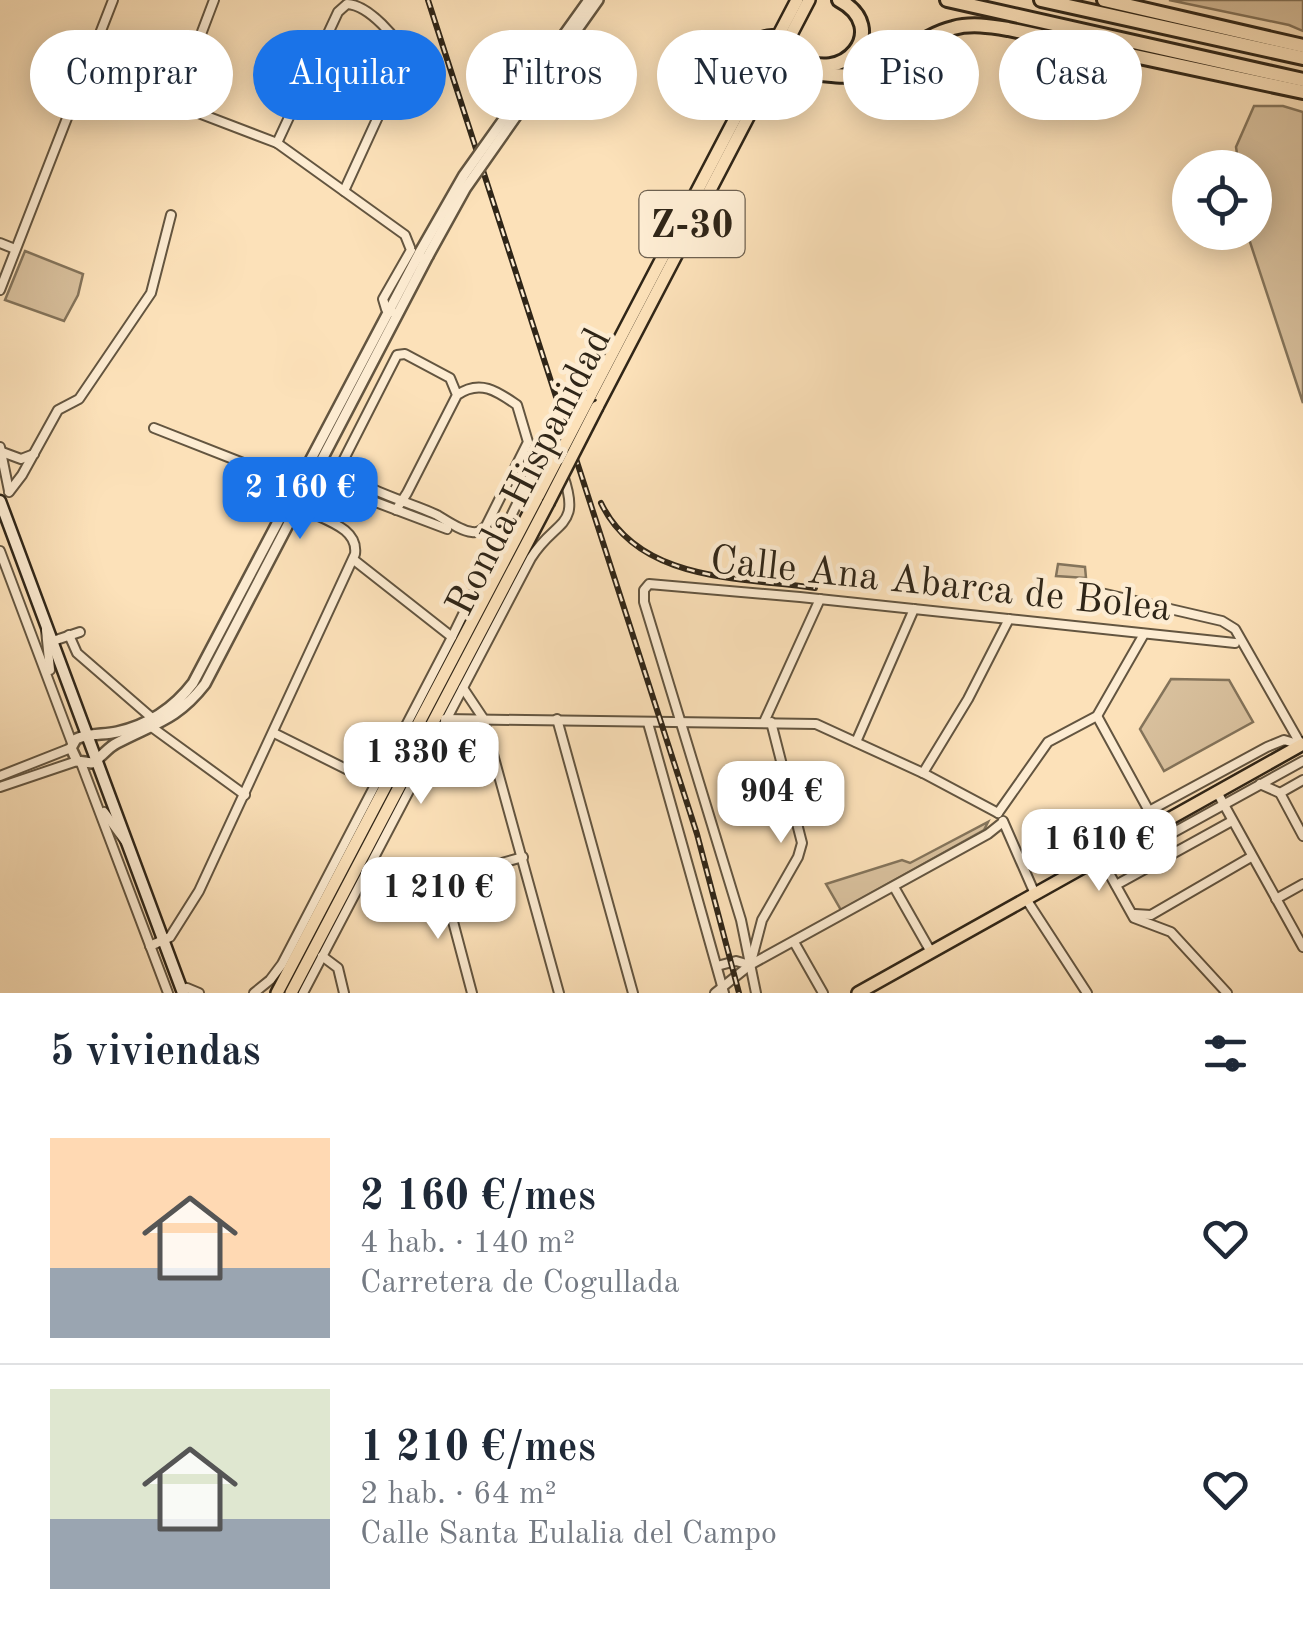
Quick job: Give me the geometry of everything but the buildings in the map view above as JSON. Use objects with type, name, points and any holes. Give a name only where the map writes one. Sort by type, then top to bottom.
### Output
[{"type":"highway","points":[[823,66],[847,60],[862,36],[860,19],[839,0]]},
{"type":"highway","points":[[947,0],[1303,92]]},
{"type":"highway","points":[[1041,0],[1303,46]]},
{"type":"highway","points":[[1074,0],[1194,28]]},
{"type":"highway","points":[[1104,0],[1303,58]]},
{"type":"highway","points":[[993,11],[1037,28],[1168,63]]},
{"type":"highway","points":[[823,74],[844,77],[868,73],[939,32],[974,25],[1168,63],[1193,62],[1303,80]]},
{"type":"main road","name":"Ronda Hispanidad","points":[[788,30],[804,1]]},
{"type":"main road","name":"Ronda Hispanidad","points":[[277,993],[296,970],[418,750],[740,120]]},
{"type":"main road","points":[[3,498],[150,902],[188,990]]},
{"type":"main road","name":"Ronda Hispanidad","points":[[290,993],[296,970],[402,756],[543,500]]},
{"type":"main road","points":[[858,993],[1031,896],[1104,863],[1217,792],[1302,745]]},
{"type":"street","points":[[101,30],[113,0]]},
{"type":"street","points":[[202,30],[214,0]]},
{"type":"street","points":[[570,30],[589,0]]},
{"type":"street","points":[[575,30],[598,0]]},
{"type":"street","points":[[277,144],[338,12],[347,4],[364,8],[398,44],[405,58],[344,191]]},
{"type":"street","points":[[0,290],[66,120]]},
{"type":"street","points":[[217,120],[277,144],[409,240],[410,255],[383,303],[393,312]]},
{"type":"street","points":[[0,787],[79,762],[98,760],[115,744],[153,723],[193,682],[464,175],[506,120]]},
{"type":"street","points":[[3,498],[58,410],[78,399],[151,292],[171,216]]},
{"type":"street","points":[[0,244],[15,249]]},
{"type":"street","points":[[0,776],[72,746],[88,735],[117,732],[177,714],[205,684],[393,312]]},
{"type":"street","points":[[396,510],[403,500],[457,394],[466,388],[483,386],[519,408],[528,442],[486,526],[473,532],[403,500],[346,476],[340,467],[397,354],[450,378],[457,394]]},
{"type":"street","points":[[154,428],[297,484]]},
{"type":"street","points":[[3,498],[1,450],[21,459],[34,454]]},
{"type":"street","points":[[254,993],[279,968],[302,925],[452,637],[533,470],[542,461],[555,463],[570,495],[569,515],[531,558],[303,993]]},
{"type":"street","points":[[312,478],[446,529]]},
{"type":"street","points":[[150,946],[165,940],[199,891],[354,560],[356,545],[352,535],[297,506]]},
{"type":"street","points":[[0,551],[168,993]]},
{"type":"street","points":[[354,560],[452,637]]},
{"type":"street","name":"Calle Ana Abarca de Bolea","points":[[682,721],[644,602],[644,590],[656,583],[1234,643]]},
{"type":"street","points":[[1101,593],[1222,621],[1234,629],[1302,745]]},
{"type":"street","points":[[750,965],[762,920],[802,843],[768,722],[820,599]]},
{"type":"street","points":[[856,742],[914,609]]},
{"type":"street","points":[[923,772],[968,700],[1009,619]]},
{"type":"street","points":[[47,625],[45,638],[52,681]]},
{"type":"street","points":[[53,640],[80,632]]},
{"type":"street","points":[[720,991],[750,965],[894,887],[1002,822],[1048,742],[1097,716],[1144,634]]},
{"type":"street","points":[[69,636],[77,654],[153,723],[245,796]]},
{"type":"street","points":[[462,688],[483,718],[560,993]]},
{"type":"street","points":[[1097,716],[1149,811]]},
{"type":"street","points":[[446,719],[816,724],[923,772],[1002,822],[1031,896],[1087,993]]},
{"type":"street","points":[[557,719],[633,993]]},
{"type":"street","points":[[682,721],[741,920],[756,993]]},
{"type":"street","points":[[648,723],[717,966],[720,991]]},
{"type":"street","points":[[274,733],[376,784]]},
{"type":"street","points":[[1228,993],[1175,936],[1136,920],[1104,863],[1100,846],[1105,838],[1149,811],[1278,742],[1288,740],[1302,745]]},
{"type":"street","points":[[382,841],[418,750]]},
{"type":"street","name":"Ronda Hispanidad","points":[[348,836],[402,756]]},
{"type":"street","points":[[1104,863],[1224,805],[1303,761]]},
{"type":"street","points":[[1280,793],[1303,780]]},
{"type":"street","points":[[1260,784],[1280,793],[1303,836]]},
{"type":"street","points":[[1217,792],[1303,946]]},
{"type":"street","points":[[94,796],[130,847]]},
{"type":"street","points":[[1116,885],[1232,821]]},
{"type":"street","points":[[1131,912],[1141,917],[1154,913],[1252,857]]},
{"type":"street","points":[[402,890],[523,858]]},
{"type":"street","points":[[365,874],[448,913]]},
{"type":"street","points":[[442,880],[472,993]]},
{"type":"street","points":[[1276,898],[1303,884]]},
{"type":"street","name":"Ronda Hispanidad","points":[[296,970],[358,887]]},
{"type":"street","points":[[894,887],[932,952]]},
{"type":"street","points":[[145,933],[152,920],[150,902]]},
{"type":"street","points":[[1154,913],[1157,926]]},
{"type":"street","points":[[1291,925],[1302,918]]},
{"type":"street","points":[[741,920],[753,924],[762,920]]},
{"type":"street","points":[[296,970],[302,925]]},
{"type":"street","points":[[794,942],[823,993]]},
{"type":"street","points":[[322,956],[338,968],[344,993]]},
{"type":"street","points":[[717,966],[736,962],[750,965]]},
{"type":"shaded area","points":[[1169,0],[1303,0],[1303,31],[1289,25]]},
{"type":"shaded area","points":[[1254,106],[1283,106],[1303,112],[1303,403],[1253,250],[1272,250],[1272,150],[1236,147]]},
{"type":"shaded area","points":[[25,251],[83,274],[78,295],[64,321],[5,300]]},
{"type":"shaded area","points":[[1058,564],[1085,567],[1086,578],[1056,576]]},
{"type":"shaded area","points":[[1171,679],[1229,680],[1253,722],[1164,771],[1140,729]]},
{"type":"shaded area","points":[[988,822],[984,830],[841,910],[826,884],[902,860],[910,863]]},
{"type":"railway","points":[[428,0],[697,834],[739,993]]},
{"type":"railway","points":[[601,503],[618,529],[665,562],[724,577],[815,588]]}]
